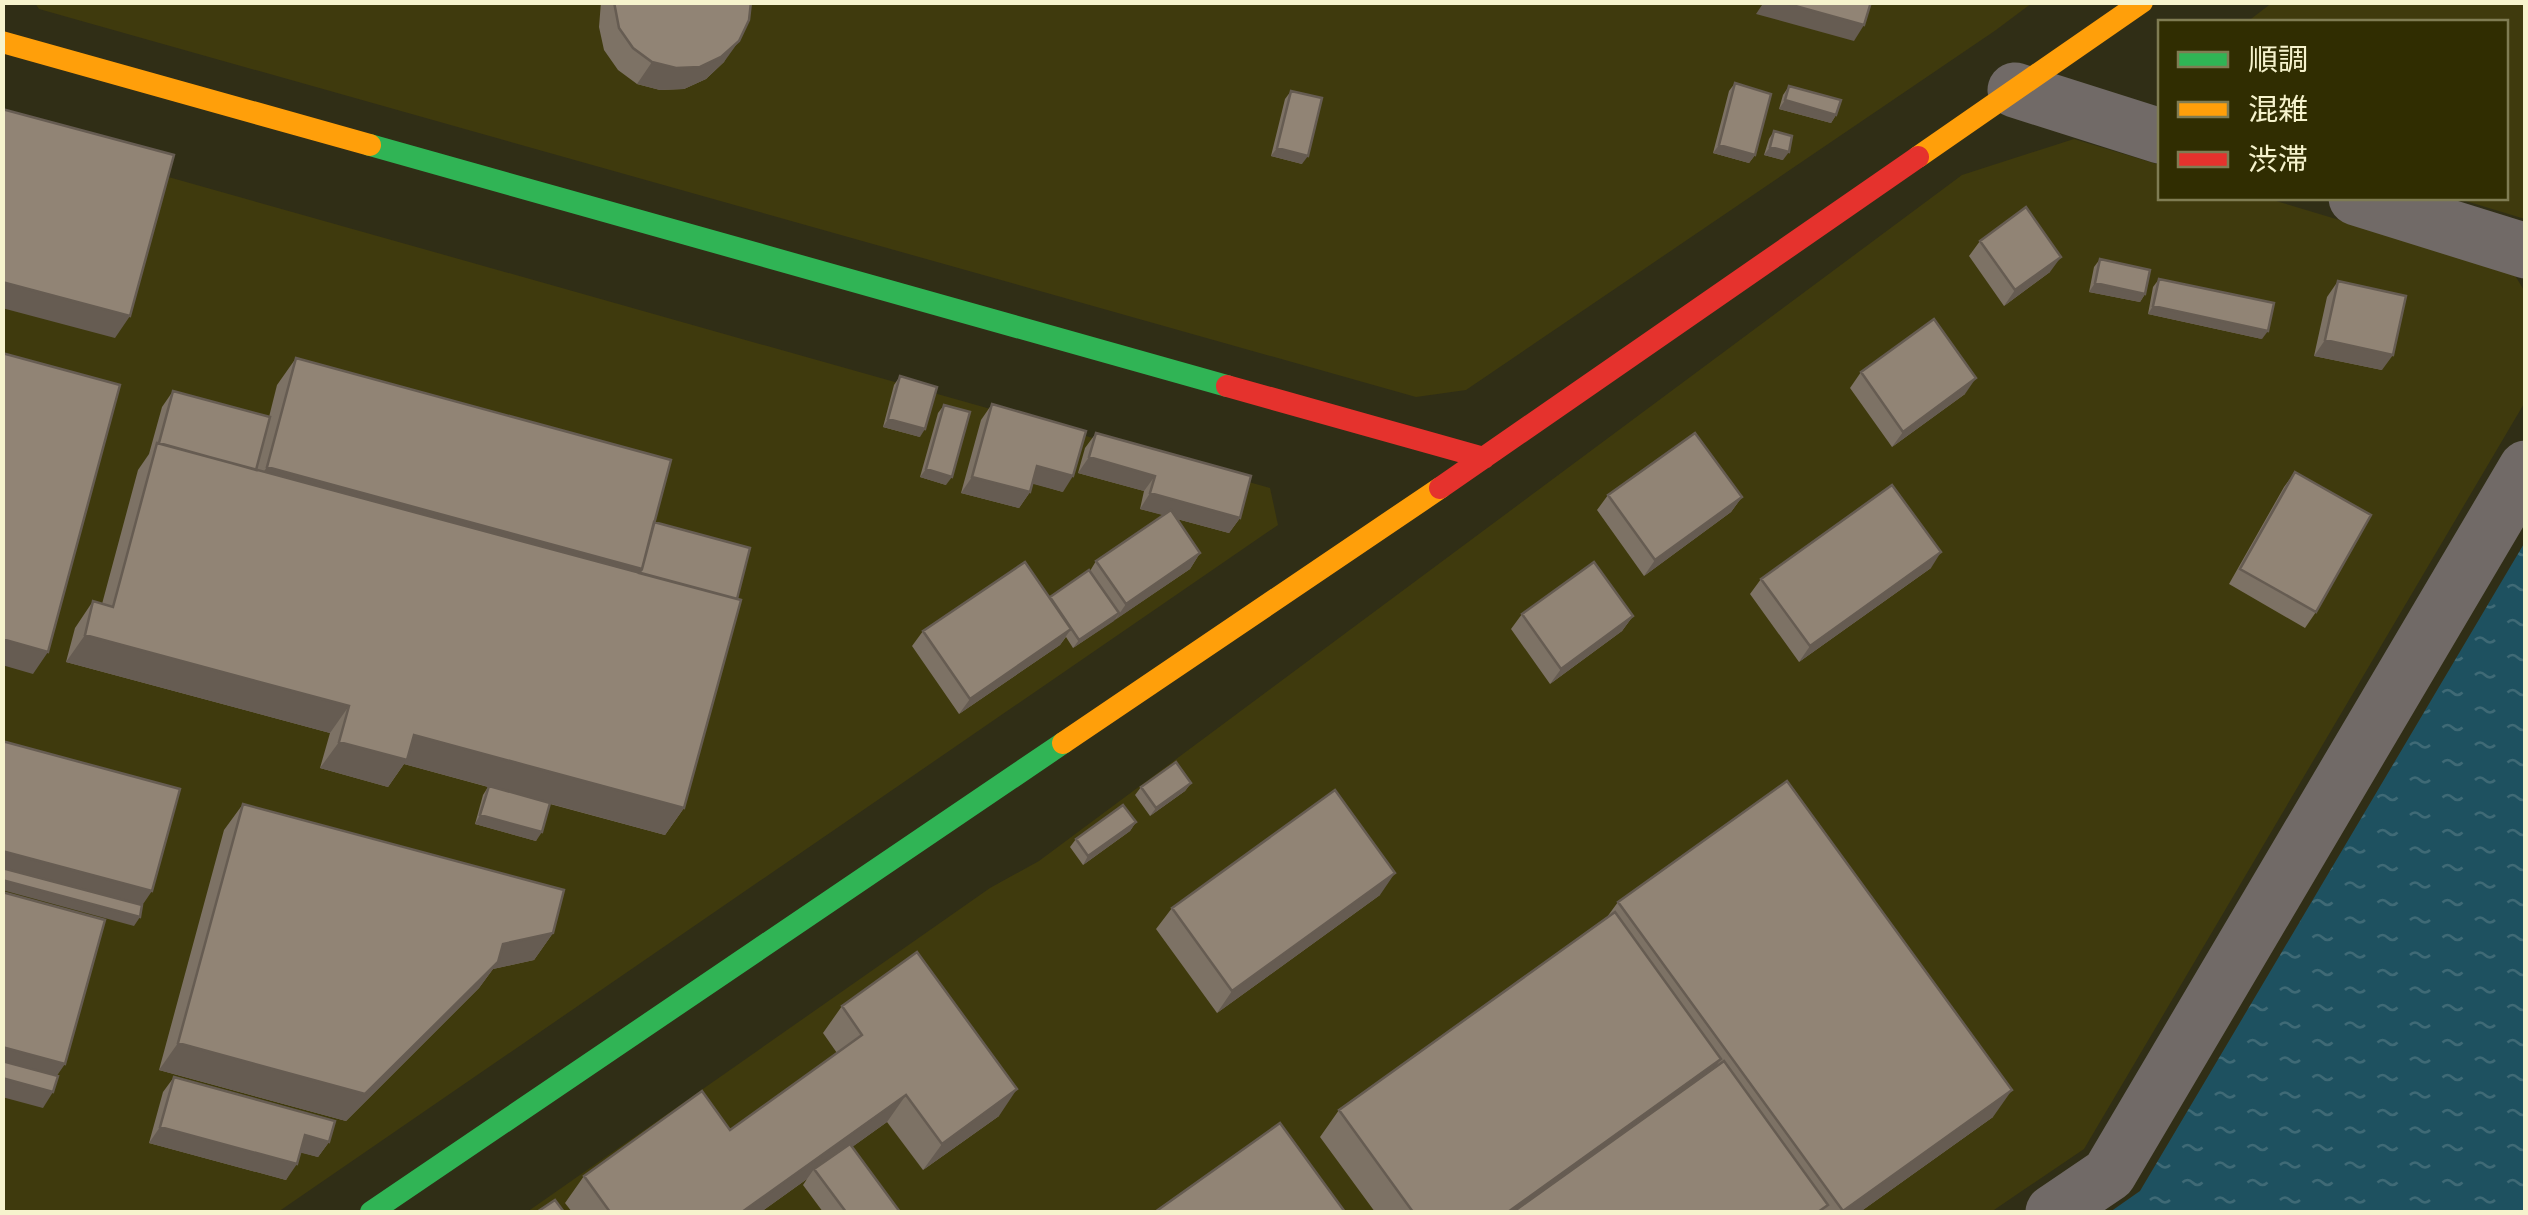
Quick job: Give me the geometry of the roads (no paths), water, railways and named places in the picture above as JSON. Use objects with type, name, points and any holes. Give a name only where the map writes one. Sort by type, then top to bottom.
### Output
[{"type":"street","points":[[371,1212],[1484,458],[2142,2]]},
{"type":"street","points":[[2,42],[1484,458]]},
{"type":"street","points":[[2016,90],[2158,135]]},
{"type":"street","points":[[2362,200],[2526,251]]},
{"type":"street","points":[[2053,1212],[2110,1174],[2526,468]]},
{"type":"water","points":[[2525,542],[2525,1212],[2110,1212],[2140,1191]]}]
